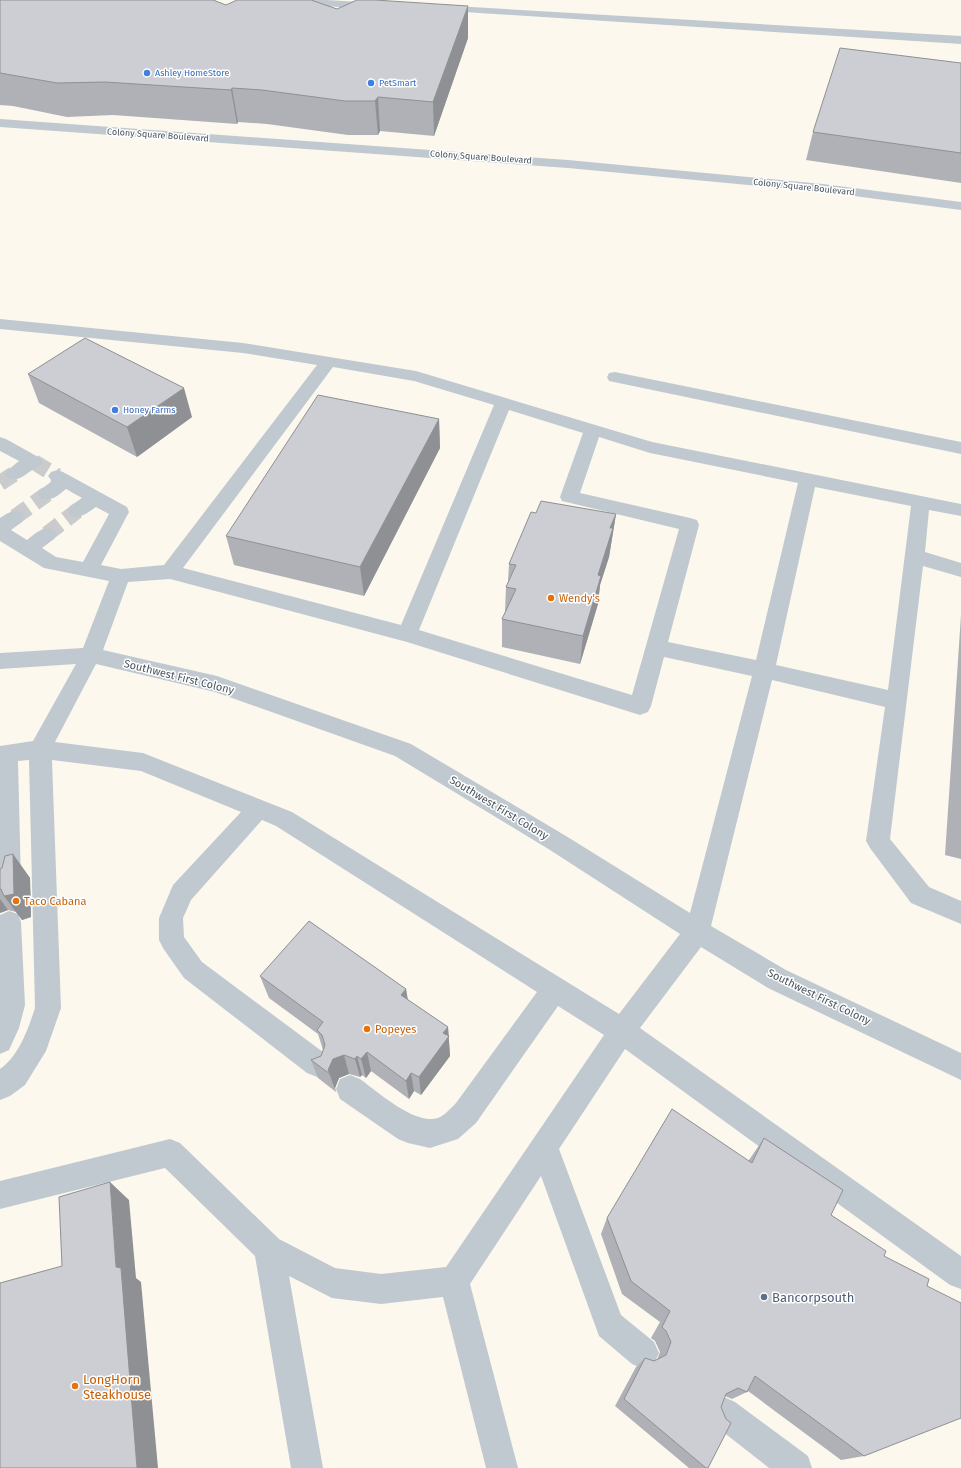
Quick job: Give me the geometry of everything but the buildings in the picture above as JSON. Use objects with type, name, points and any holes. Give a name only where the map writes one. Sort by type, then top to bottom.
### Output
[{"type":"street","points":[[262,0],[389,6]]},
{"type":"street","points":[[428,8],[961,40]]},
{"type":"street","name":"Colony Square Boulevard","points":[[0,123],[568,164],[823,188],[961,206]]},
{"type":"street","points":[[0,324],[243,348],[416,376],[650,447],[961,510]]},
{"type":"street","points":[[170,572],[283,420],[329,361]]},
{"type":"street","points":[[615,377],[961,448]]},
{"type":"street","points":[[408,634],[504,402]]},
{"type":"street","points":[[0,532],[51,563],[121,576],[170,572],[408,634],[640,706],[690,525],[569,497],[593,430]]},
{"type":"street","points":[[0,443],[33,462],[14,474]]},
{"type":"street","points":[[47,494],[61,479],[120,512],[89,569]]},
{"type":"street","points":[[502,1468],[454,1281],[622,1031],[698,930],[764,670],[808,479]]},
{"type":"street","points":[[78,511],[95,498]]},
{"type":"street","points":[[921,502],[878,841],[920,895],[961,913]]},
{"type":"street","points":[[28,549],[47,534]]},
{"type":"street","points":[[914,556],[961,570]]},
{"type":"street","points":[[0,1086],[15,1075],[37,1042],[48,1008],[40,749],[91,655],[121,576]]},
{"type":"street","points":[[656,647],[897,700]]},
{"type":"street","name":"Southwest First Colony","points":[[0,661],[91,655],[217,684],[403,750],[558,843],[667,913],[698,930],[777,979],[961,1067]]},
{"type":"street","points":[[9,883],[3,755],[40,749],[143,762],[259,808],[284,819],[622,1031],[961,1274]]},
{"type":"street","points":[[259,808],[182,893],[171,918],[172,940],[193,970],[317,1064]]},
{"type":"street","points":[[0,1041],[6,1028],[12,1005],[9,922]]},
{"type":"street","points":[[350,1089],[408,1129],[430,1134],[448,1129],[466,1113],[555,989]]},
{"type":"street","points":[[544,1146],[610,1325],[643,1353]]},
{"type":"street","points":[[0,1195],[170,1153],[269,1248],[332,1283],[381,1289],[454,1281]]},
{"type":"street","points":[[269,1248],[307,1468]]},
{"type":"street","points":[[724,1413],[796,1468]]},
{"type":"shaded area","points":[[0,0],[961,0],[961,1468],[0,1468]]},
{"type":"tunnel","points":[[34,462],[57,476]]},
{"type":"tunnel","points":[[0,483],[14,474]]},
{"type":"tunnel","points":[[15,517],[47,494]]},
{"type":"tunnel","points":[[47,534],[77,511]]},
{"type":"place","name":"Ashley HomeStore","points":[[147,73]]},
{"type":"place","name":"PetSmart","points":[[371,83]]},
{"type":"place","name":"Honey Farms","points":[[115,410]]},
{"type":"place","name":"Wendy's","points":[[551,598]]},
{"type":"place","name":"Taco Cabana","points":[[16,901]]},
{"type":"place","name":"Popeyes","points":[[367,1029]]},
{"type":"place","name":"Bancorpsouth","points":[[764,1297]]},
{"type":"place","name":"LongHorn Steakhouse","points":[[75,1386]]}]
